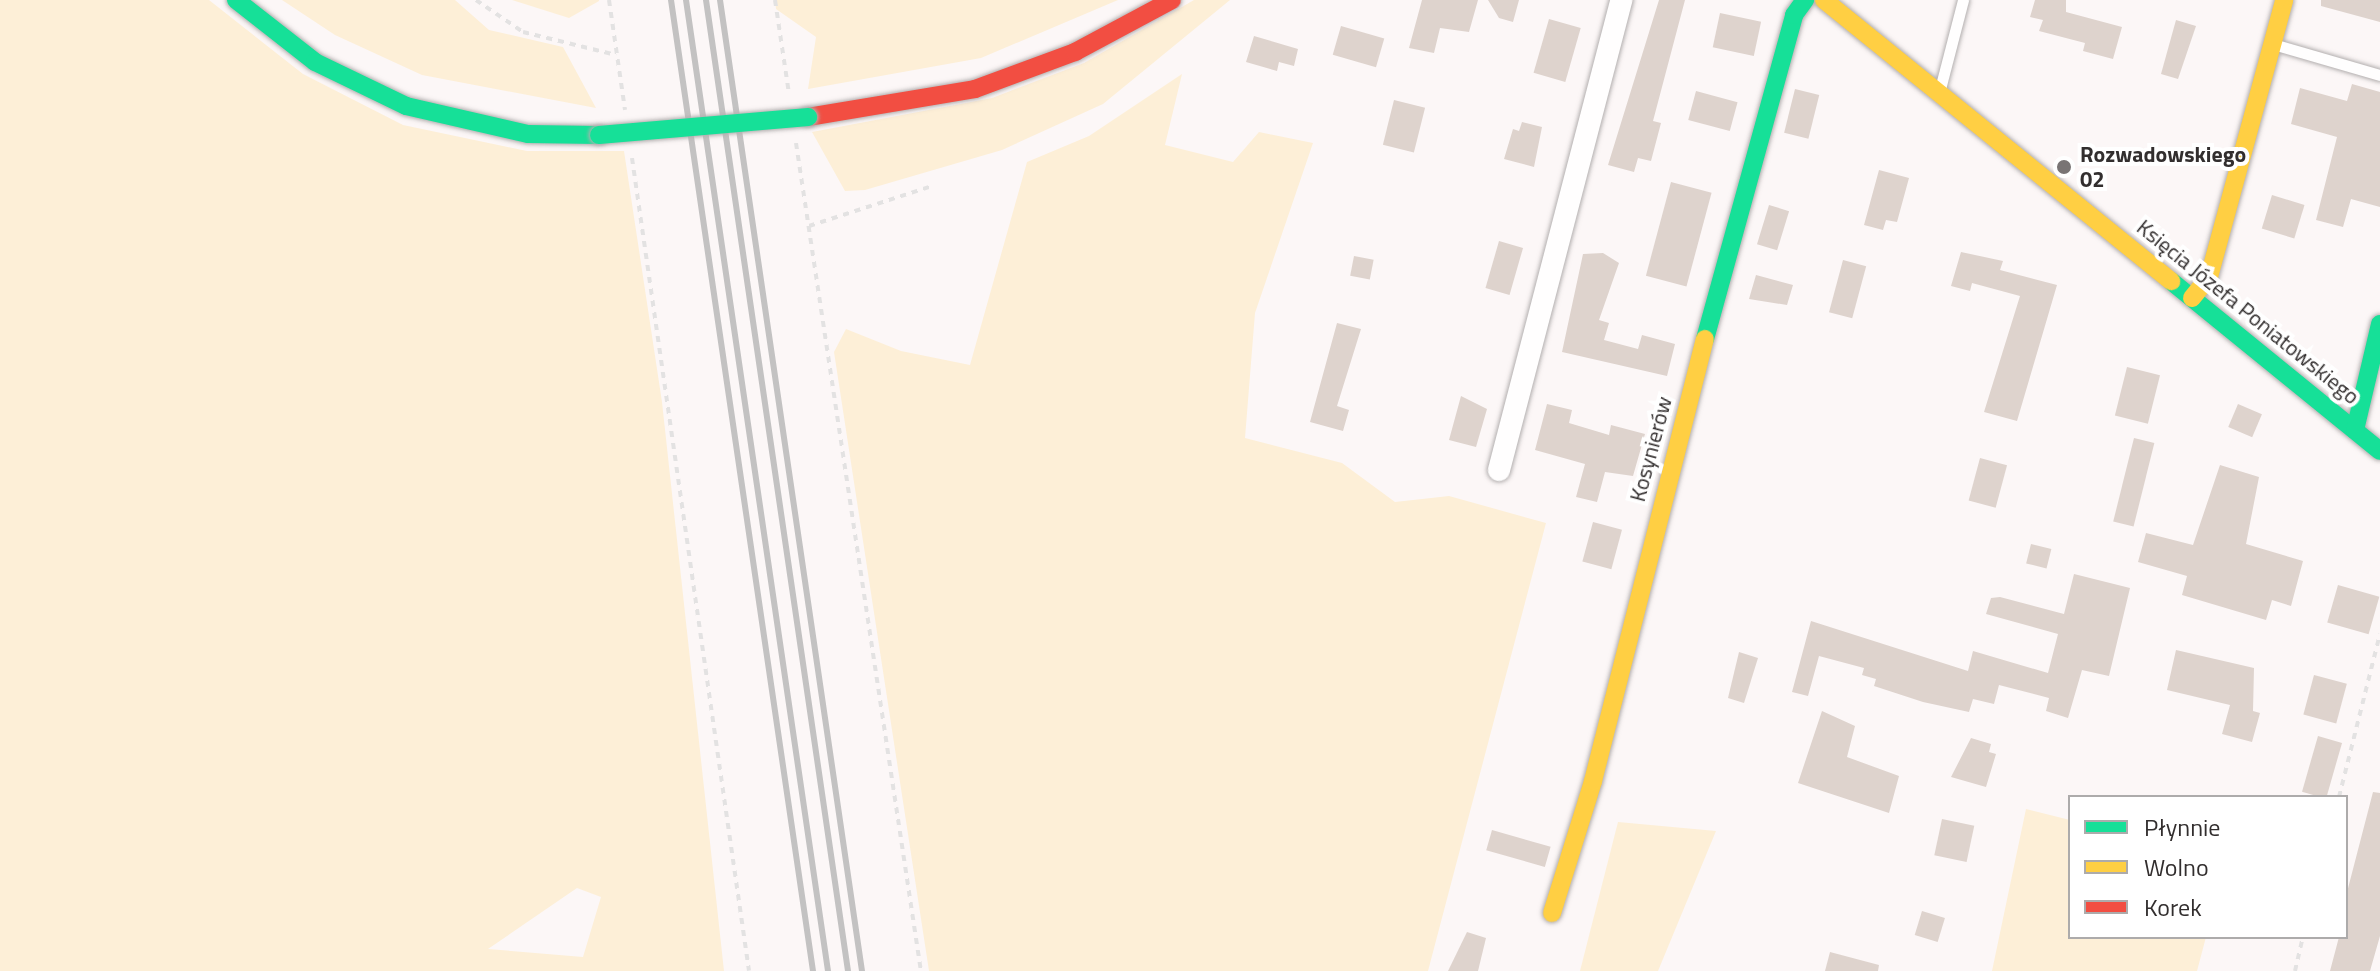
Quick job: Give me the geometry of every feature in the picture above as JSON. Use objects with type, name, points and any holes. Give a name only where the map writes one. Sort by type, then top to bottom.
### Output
[{"type":"street","points":[[236,0],[315,62],[406,106],[528,134],[599,135],[808,117],[975,89],[1075,52],[1172,0]]},
{"type":"street","points":[[1499,470],[1621,0]]},
{"type":"street","name":"Kosynierów","points":[[1552,913],[1593,781],[1777,77],[1805,0]]},
{"type":"street","name":"Księcia Józefa Poniatowskiego","points":[[1824,0],[2380,451]]},
{"type":"street","points":[[2192,298],[2209,277],[2284,0]]},
{"type":"street","points":[[2355,430],[2380,324]]},
{"type":"lane","points":[[1939,93],[1963,0]]},
{"type":"lane","points":[[2273,44],[2380,75]]},
{"type":"path","points":[[476,0],[523,32],[617,56]]},
{"type":"path","points":[[609,0],[626,119]]},
{"type":"path","points":[[775,0],[790,102]]},
{"type":"path","points":[[795,133],[921,971]]},
{"type":"path","points":[[631,150],[749,971]]},
{"type":"path","points":[[809,226],[932,186]]},
{"type":"path","points":[[2340,795],[2380,634]]},
{"type":"path","points":[[2295,971],[2303,939]]},
{"type":"shaded area","points":[[0,0],[209,0],[303,74],[403,125],[527,151],[624,151],[662,402],[724,971],[0,971]],"holes":[[[577,888],[601,897],[583,957],[488,949]]]},
{"type":"shaded area","points":[[282,0],[455,0],[489,30],[563,47],[596,108],[422,75],[335,35]]},
{"type":"shaded area","points":[[512,0],[599,0],[599,1],[569,18]]},
{"type":"shaded area","points":[[775,0],[1118,0],[981,58],[808,89],[816,37],[776,9]]},
{"type":"shaded area","points":[[1194,0],[1230,0],[1103,104],[1002,150],[865,190],[845,191],[812,132],[992,98],[1084,63]]},
{"type":"shaded area","points":[[1182,74],[1165,145],[1233,162],[1259,132],[1313,143],[1255,313],[1245,438],[1342,463],[1395,502],[1449,496],[1546,523],[1428,971],[929,971],[834,352],[846,329],[901,351],[970,365],[1027,162],[1089,136]]},
{"type":"shaded area","points":[[2026,809],[2068,820],[2068,939],[2205,939],[2197,971],[1992,971]]},
{"type":"shaded area","points":[[1618,822],[1716,831],[1658,971],[1580,971]]},
{"type":"building","points":[[1422,0],[1478,0],[1469,32],[1440,28],[1434,53],[1409,48]]},
{"type":"building","points":[[1488,0],[1519,0],[1513,22],[1499,18]]},
{"type":"building","points":[[1659,0],[1685,0],[1653,121],[1661,123],[1651,161],[1638,158],[1634,172],[1608,165]]},
{"type":"building","points":[[2035,0],[2066,0],[2066,12],[2122,27],[2113,59],[2083,51],[2085,43],[2039,31],[2043,20],[2030,17]]},
{"type":"building","points":[[2321,0],[2380,0],[2380,22],[2321,6]]},
{"type":"building","points":[[1720,13],[1761,22],[1754,56],[1713,47]]},
{"type":"building","points":[[1549,19],[1581,28],[1565,82],[1534,73]]},
{"type":"building","points":[[2176,20],[2196,26],[2178,79],[2161,74]]},
{"type":"building","points":[[1341,26],[1384,38],[1376,67],[1333,55]]},
{"type":"building","points":[[1254,36],[1298,49],[1294,66],[1279,62],[1277,71],[1246,62]]},
{"type":"building","points":[[2352,84],[2380,92],[2380,207],[2351,199],[2343,227],[2316,220],[2337,137],[2291,124],[2300,88],[2347,101]]},
{"type":"building","points":[[1795,89],[1819,95],[1808,139],[1784,133]]},
{"type":"building","points":[[1696,91],[1738,102],[1730,131],[1688,120]]},
{"type":"building","points":[[1394,100],[1425,108],[1414,152],[1383,145]]},
{"type":"building","points":[[1522,122],[1542,127],[1534,167],[1504,159],[1513,129],[1519,131]]},
{"type":"building","points":[[1879,170],[1909,178],[1897,222],[1886,220],[1883,230],[1864,225]]},
{"type":"building","points":[[1671,182],[1712,193],[1686,287],[1646,276]]},
{"type":"building","points":[[2272,195],[2305,205],[2294,238],[2262,228]]},
{"type":"building","points":[[1769,205],[1789,211],[1777,250],[1757,244]]},
{"type":"building","points":[[1499,241],[1523,248],[1510,295],[1485,288]]},
{"type":"building","points":[[1961,252],[2003,261],[2000,270],[2057,285],[2017,421],[1984,412],[2020,296],[1972,283],[1970,291],[1951,286]]},
{"type":"building","points":[[1603,253],[1619,263],[1599,320],[1609,323],[1604,340],[1638,349],[1642,335],[1675,344],[1667,376],[1562,352],[1583,254]]},
{"type":"building","points":[[1354,256],[1374,260],[1370,279],[1350,276]]},
{"type":"building","points":[[1843,260],[1866,266],[1852,318],[1829,312]]},
{"type":"building","points":[[1756,275],[1793,285],[1787,305],[1749,299]]},
{"type":"building","points":[[1337,323],[1361,329],[1337,406],[1349,410],[1343,431],[1310,422]]},
{"type":"building","points":[[2127,367],[2160,375],[2148,424],[2115,416]]},
{"type":"building","points":[[1461,396],[1487,409],[1476,447],[1449,440]]},
{"type":"building","points":[[1547,404],[1572,410],[1569,423],[1609,435],[1611,425],[1645,434],[1633,476],[1605,472],[1597,502],[1576,497],[1585,464],[1535,450]]},
{"type":"building","points":[[2238,404],[2262,414],[2252,437],[2228,427]]},
{"type":"building","points":[[2134,438],[2154,443],[2134,527],[2113,521]]},
{"type":"building","points":[[1980,458],[2007,465],[1996,508],[1969,501]]},
{"type":"building","points":[[2220,465],[2259,477],[2246,544],[2303,561],[2291,606],[2272,600],[2266,620],[2182,595],[2187,576],[2138,562],[2146,533],[2193,545]]},
{"type":"building","points":[[1593,522],[1622,530],[1611,569],[1582,562]]},
{"type":"building","points":[[2031,544],[2051,549],[2047,568],[2026,563]]},
{"type":"building","points":[[2074,574],[2130,588],[2109,676],[2082,670],[2068,718],[2046,711],[2049,698],[1999,685],[1994,704],[1973,699],[1969,712],[1923,702],[1874,686],[1876,679],[1862,675],[1864,668],[1819,656],[1808,696],[1792,692],[1811,621],[1968,671],[1973,651],[2048,673],[2058,634],[1986,614],[1991,598],[2000,597],[2064,614]]},
{"type":"building","points":[[2338,585],[2379,597],[2369,634],[2327,622]]},
{"type":"building","points":[[2176,650],[2254,668],[2253,711],[2260,713],[2252,742],[2222,734],[2230,705],[2167,690]]},
{"type":"building","points":[[1739,652],[1758,658],[1744,703],[1728,698]]},
{"type":"building","points":[[2314,675],[2347,684],[2336,723],[2303,715]]},
{"type":"building","points":[[1822,711],[1855,726],[1847,757],[1899,776],[1889,813],[1798,783]]},
{"type":"building","points":[[2318,736],[2342,743],[2327,795],[2302,792]]},
{"type":"building","points":[[1971,738],[1991,744],[1989,752],[1996,754],[1986,787],[1951,777]]},
{"type":"building","points":[[2373,792],[2380,793],[2380,936],[2370,971],[2330,971],[2338,939],[2348,939],[2348,888]]},
{"type":"building","points":[[1942,819],[1974,826],[1967,862],[1934,855]]},
{"type":"building","points":[[1492,830],[1551,847],[1545,867],[1486,850]]},
{"type":"building","points":[[1922,911],[1945,918],[1938,942],[1915,935]]},
{"type":"building","points":[[1467,932],[1486,938],[1478,971],[1448,971]]},
{"type":"building","points":[[1830,952],[1879,965],[1878,971],[1825,971]]},
{"type":"railway","points":[[671,0],[813,971]]},
{"type":"railway","points":[[686,0],[828,971]]},
{"type":"railway","points":[[706,0],[848,971]]},
{"type":"railway","points":[[720,0],[862,971]]},
{"type":"traffic: fast","points":[[236,0],[315,62],[406,106],[528,134],[599,135]]},
{"type":"traffic: fast","points":[[1705,339],[1794,15],[1805,0]]},
{"type":"traffic: fast","points":[[599,135],[808,117]]},
{"type":"traffic: fast","points":[[2171,281],[2380,451]]},
{"type":"traffic: fast","points":[[2355,430],[2380,324]]},
{"type":"traffic: slow","points":[[1824,0],[2171,281]]},
{"type":"traffic: slow","points":[[2192,298],[2209,277],[2284,0]]},
{"type":"traffic: slow","points":[[1552,913],[1593,781],[1705,339]]},
{"type":"traffic: jam","points":[[808,117],[975,89],[1075,52],[1172,0]]},
{"type":"place","name":"Rozwadowskiego 02","points":[[2064,167]]}]
